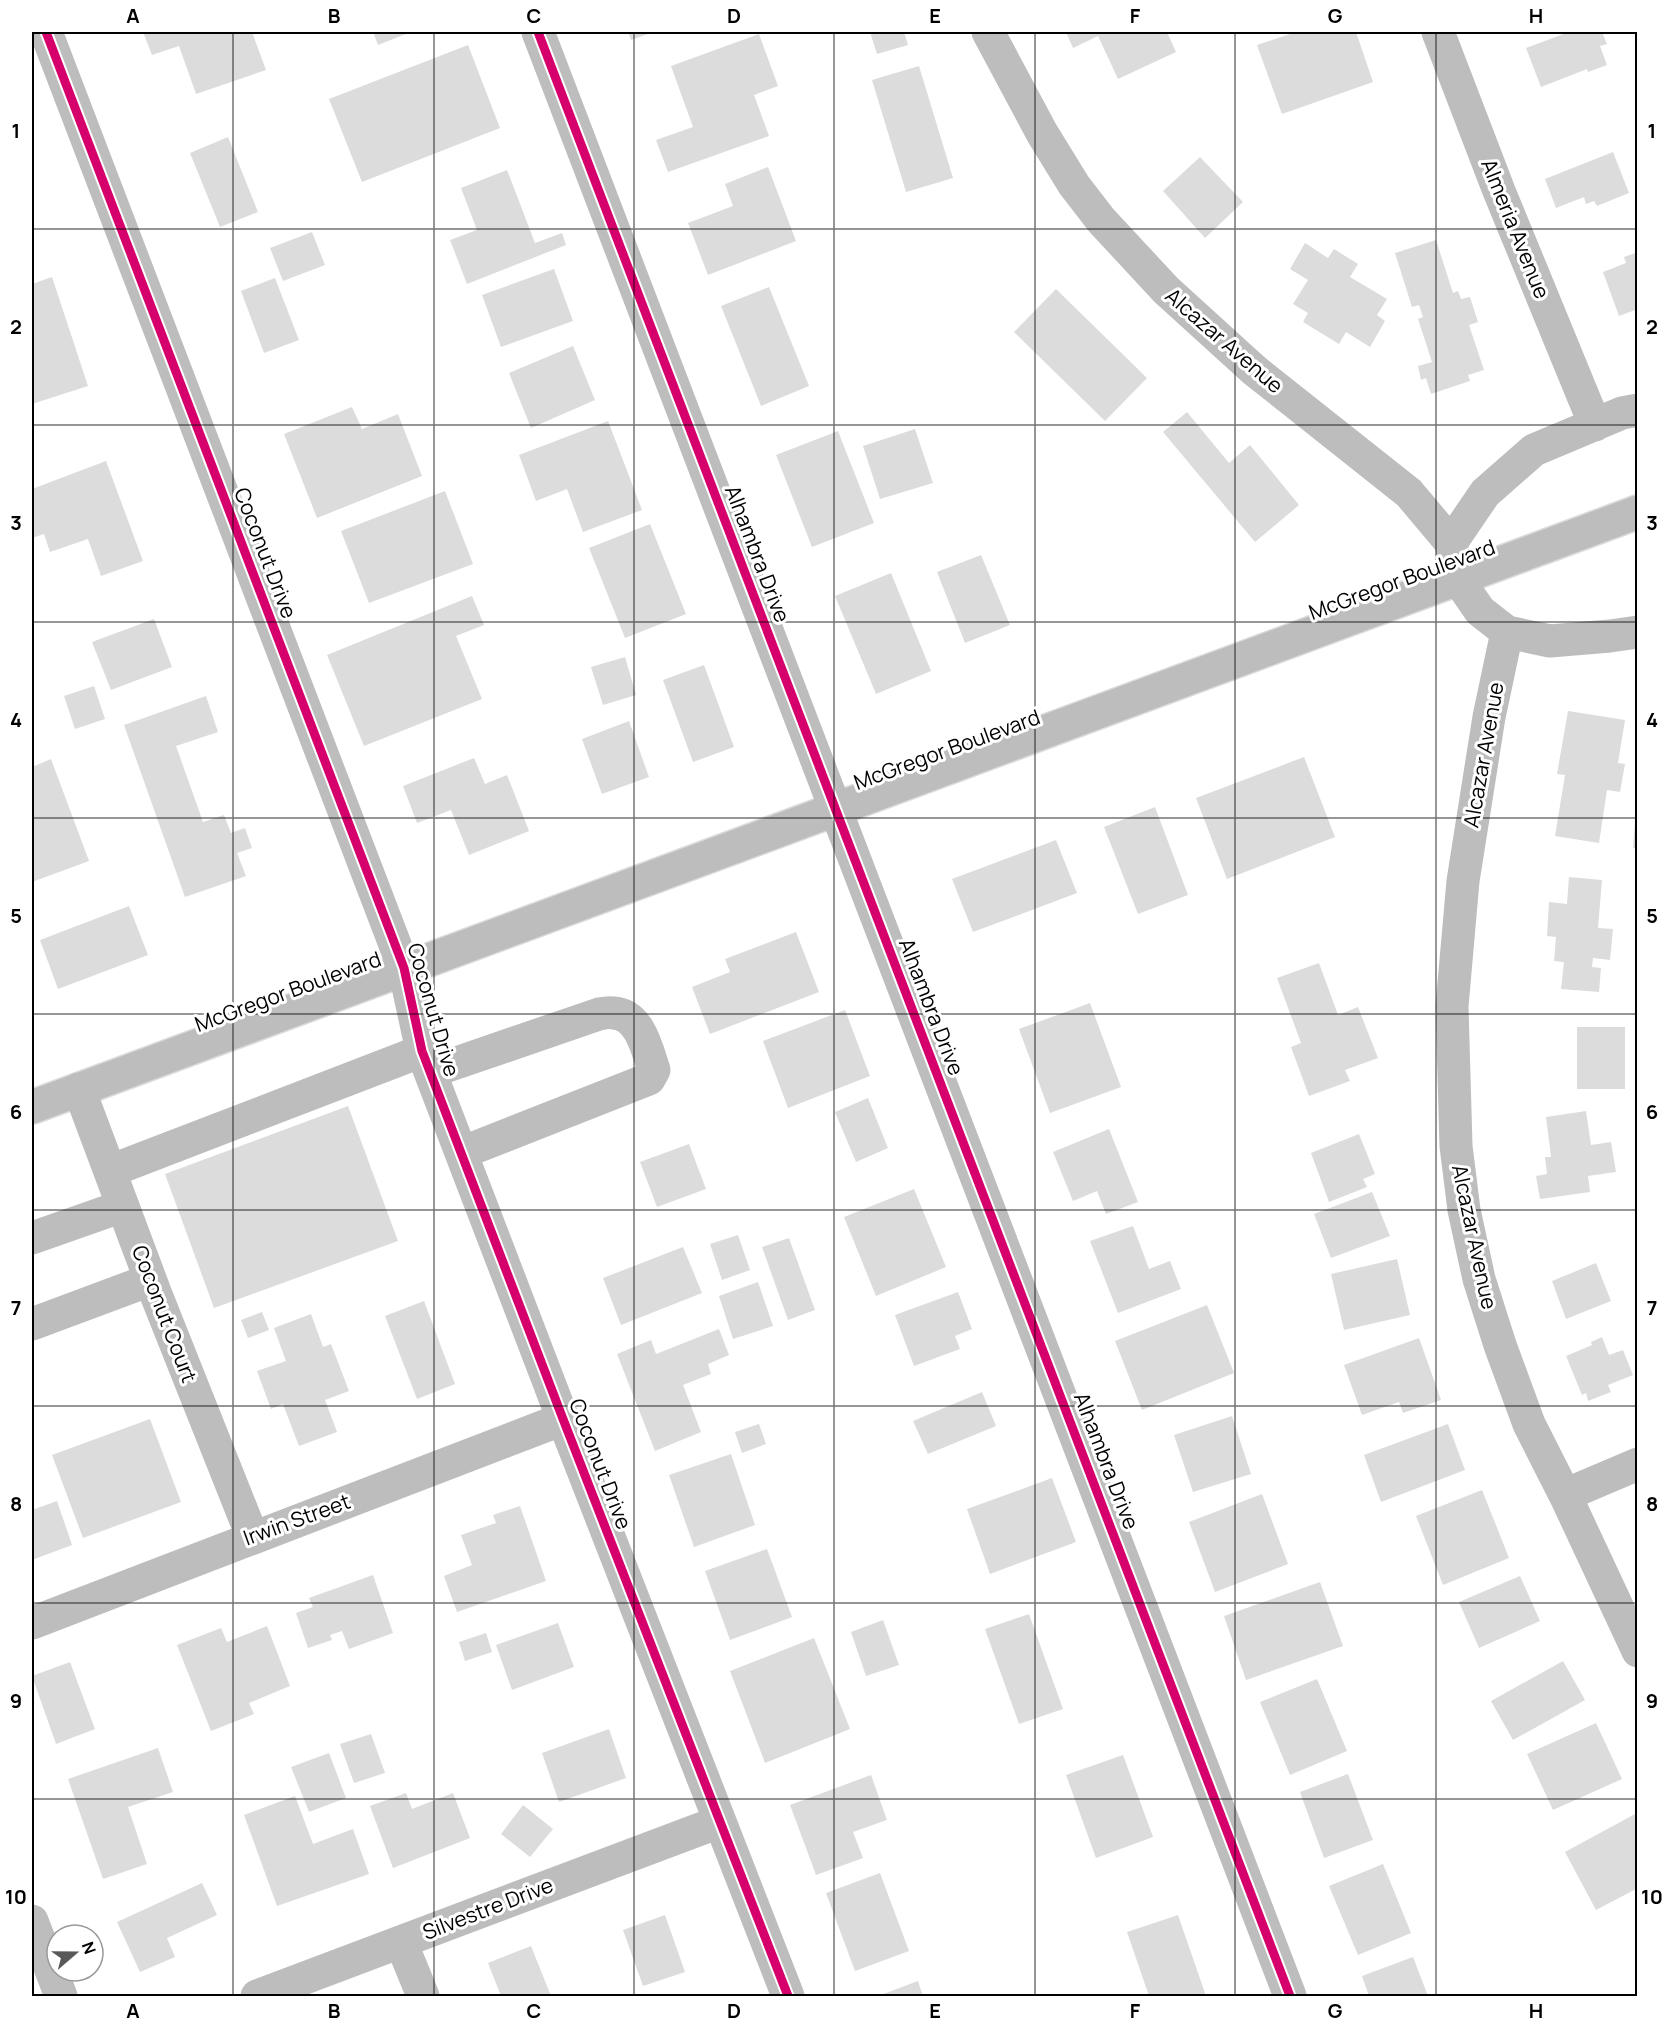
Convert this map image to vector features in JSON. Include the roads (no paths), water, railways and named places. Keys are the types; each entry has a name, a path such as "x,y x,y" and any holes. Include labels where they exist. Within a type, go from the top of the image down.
{"street":[{"name":"Coconut Drive","path":"46,32 405,968 426,1061 562,1419 788,1996"},
{"name":"Alhambra Drive","path":"538,32 1290,1996"},
{"name":"Alcazar Avenue","path":"988,32 1042,133 1074,185 1101,220 1166,290 1254,370 1409,493 1451,543 1458,579 1480,611 1507,632 1489,717 1463,881 1452,1006 1456,1146 1464,1210 1479,1279 1529,1424 1638,1650"},
{"name":"Almeria Avenue","path":"1438,32 1499,191 1595,425"},
{"path":"1451,543 1485,494 1534,450 1622,413 1638,410"},
{"name":"McGregor Boulevard","path":"32,1107 1638,512"},
{"path":"1507,632 1550,641 1638,632"},
{"path":"110,1171 426,1061 599,1014 615,1013 626,1016 633,1023 643,1039 654,1070 650,1079 461,1153"},
{"name":"Coconut Court","path":"79,1089 150,1280 252,1536"},
{"path":"32,1238 123,1206"},
{"path":"32,1324 150,1280"},
{"name":"Irwin Street","path":"32,1623 252,1536 562,1419"},
{"path":"1565,1495 1638,1464"},
{"name":"Silvestre Drive","path":"257,1996 719,1822"},
{"path":"32,1921 61,1996"},
{"path":"401,1941 423,1996"}]}
